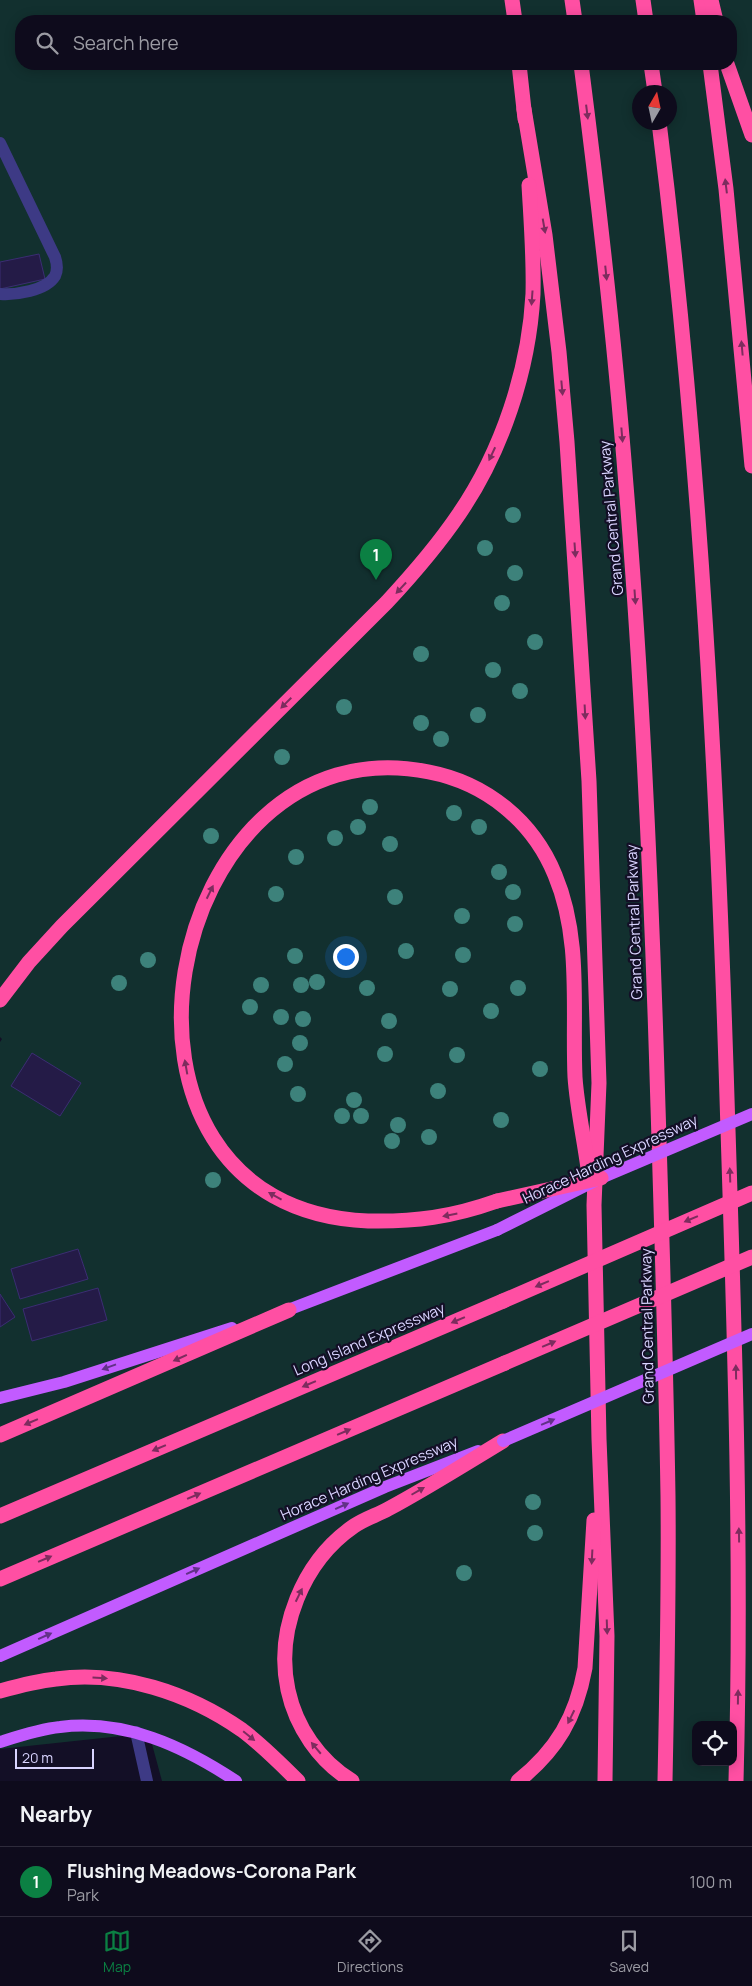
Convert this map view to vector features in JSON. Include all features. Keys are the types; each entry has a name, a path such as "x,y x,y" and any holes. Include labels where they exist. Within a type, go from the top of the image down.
{"highway":[{"path":"512,0 514,15"},
{"path":"572,0 574,15"},
{"path":"643,0 645,15"},
{"path":"701,0 703,15"},
{"path":"711,0 715,15"},
{"path":"0,1000 29,962 62,926 387,602 426,559 459,514 473,491 508,415 517,387 530,324 533,269 524,109 520,70"},
{"name":"Grand Central Parkway","path":"582,70 598,196 618,388 636,608 646,782 654,973 665,1343 668,1590 665,1781"},
{"path":"652,70 654,85"},
{"path":"711,70 726,189 752,466"},
{"path":"729,70 752,135"},
{"path":"524,109 546,234 559,352 581,644 592,856 599,1083 594,1205 599,1439 607,1636 606,1781"},
{"path":"660,130 682,321 695,464 717,811 725,993 737,1434 739,1628 736,1781"},
{"path":"594,1205 575,1080 572,943 562,894 543,851 529,830 511,811 469,784 445,775 416,769 359,770 333,776 281,803 262,819 244,838 212,888 200,915 185,964 182,994 183,1042 192,1095 202,1119 230,1160 270,1194 316,1214 343,1220 406,1222 462,1213 497,1201 600,1178"},
{"name":"Long Island Expressway","path":"0,1516 752,1193"},
{"path":"0,1579 752,1257"},
{"path":"0,1435 289,1310"},
{"path":"518,1781 534,1768 563,1732 574,1711 582,1688 585,1668 599,1439"},
{"path":"352,1781 327,1762 309,1741 298,1719 290,1696 284,1672 284,1648 288,1622 297,1598 308,1576 323,1556 354,1526 386,1510 503,1441"},
{"path":"0,1691 57,1678 85,1677 137,1683 164,1691 221,1716 263,1747 298,1781"}],"main road":[{"name":"Horace Harding Expressway","path":"0,1398 64,1382 289,1310 498,1230 600,1178 752,1114"},
{"name":"Horace Harding Expressway","path":"0,1656 385,1487 503,1441 752,1334"},
{"path":"0,1742 58,1727 83,1725 136,1732 191,1753 236,1781"}],"street":[{"path":"0,143 56,257 57,267 55,276 49,282 14,295 0,294"},
{"path":"136,1732 147,1781"}],"green space":[{"path":"0,0 752,0 752,1781 162,1781 149,1733 0,1749 0,1042 2,1039 0,1037"}],"building":[{"path":"39,254 45,279 0,289 0,262"},
{"path":"32,1053 81,1083 60,1116 11,1086"},
{"path":"78,1249 88,1279 20,1299 11,1269"},
{"path":"98,1288 107,1320 32,1341 23,1309"},
{"path":"0,1294 15,1317 0,1327"}],"place":[{"name":"Flushing Meadows-Corona Park","path":"376,580"}]}
